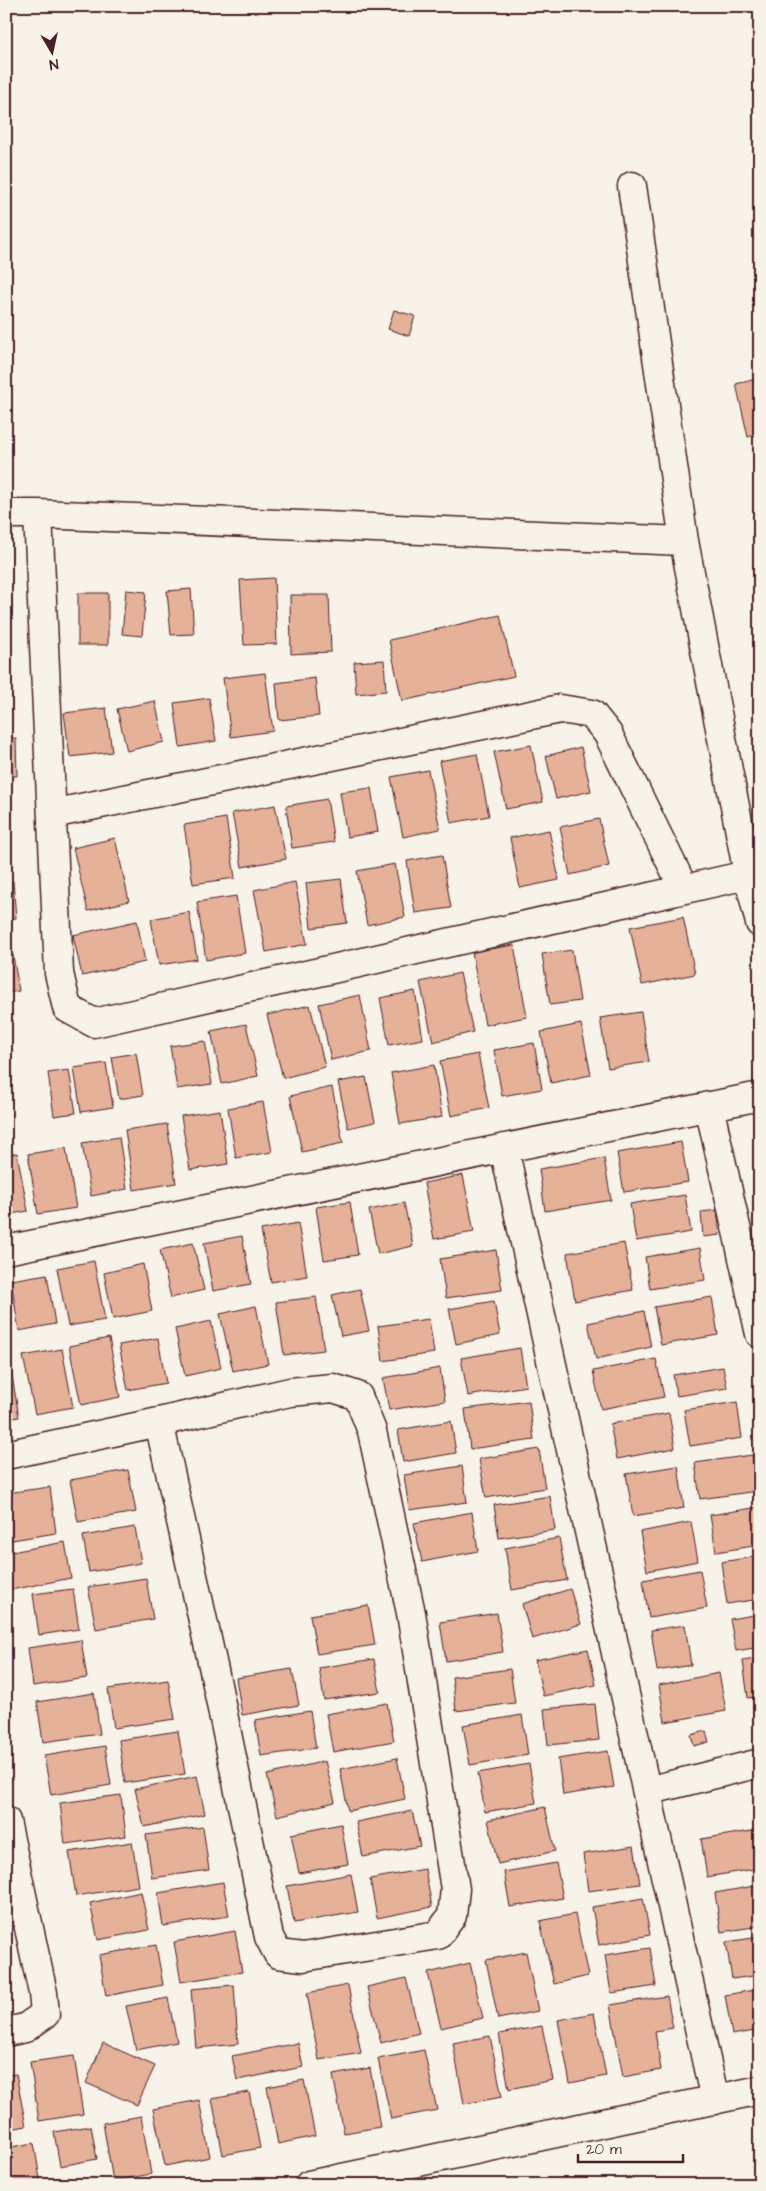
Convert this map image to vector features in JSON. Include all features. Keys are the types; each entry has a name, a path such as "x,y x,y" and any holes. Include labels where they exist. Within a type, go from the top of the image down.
{"street":[{"path":"632,186 684,541 754,873 760,923"},
{"path":"6,514 684,541"},
{"path":"38,514 59,973 67,1008 94,1023 754,873"},
{"path":"52,814 560,709 592,714 608,734 684,889"},
{"path":"6,1250 760,1096"},
{"path":"709,1106 760,1334"},
{"path":"504,1148 715,2100"},
{"path":"6,1454 290,1392 333,1388 358,1396 372,1431 411,1613 455,1889 452,1916 438,1935 303,1957 278,1954 269,1937 215,1675 159,1422"},
{"path":"647,1790 760,1763"},
{"path":"6,1822 43,1992 45,2014 25,2028 6,2032"},
{"path":"309,2185 370,2179 760,2090"}],"building":[{"path":"394,310 415,316 409,336 388,329"},
{"path":"760,378 760,434 748,437 736,384"},
{"path":"274,578 277,644 244,645 240,580"},
{"path":"191,589 194,634 171,635 167,591"},
{"path":"126,590 146,592 142,636 122,634"},
{"path":"78,593 108,593 108,645 78,645"},
{"path":"290,595 329,595 331,652 291,654"},
{"path":"500,615 514,676 402,701 389,640"},
{"path":"384,660 386,691 356,694 354,662"},
{"path":"265,673 273,731 231,737 223,678"},
{"path":"315,678 319,716 279,720 276,683"},
{"path":"6,696 8,696 10,729 6,729"},
{"path":"209,698 216,741 180,747 174,703"},
{"path":"155,701 164,742 127,751 117,709"},
{"path":"106,708 112,752 70,757 64,713"},
{"path":"6,738 16,738 17,776 6,776"},
{"path":"531,745 543,802 506,809 494,752"},
{"path":"581,747 591,791 556,799 546,756"},
{"path":"477,754 489,816 451,823 439,761"},
{"path":"428,770 440,829 403,837 391,777"},
{"path":"371,788 378,832 347,837 340,792"},
{"path":"327,799 334,842 292,848 286,806"},
{"path":"275,805 286,859 242,867 232,813"},
{"path":"226,818 235,878 193,884 184,825"},
{"path":"599,819 609,866 570,875 560,827"},
{"path":"549,830 559,880 520,888 510,838"},
{"path":"115,838 129,901 88,911 73,848"},
{"path":"442,855 451,908 415,913 407,861"},
{"path":"395,864 405,917 367,925 357,871"},
{"path":"341,879 347,923 311,928 306,883"},
{"path":"13,881 16,918 6,919 6,882"},
{"path":"295,882 307,944 266,952 254,890"},
{"path":"236,896 245,953 206,960 197,902"},
{"path":"189,912 197,959 159,965 151,919"},
{"path":"683,917 695,974 642,985 630,927"},
{"path":"137,921 145,962 82,976 73,935"},
{"path":"514,945 527,1017 485,1025 472,952"},
{"path":"572,950 580,1001 550,1005 542,954"},
{"path":"13,955 19,991 6,993 6,956"},
{"path":"460,973 473,1032 433,1042 420,982"},
{"path":"415,991 423,1039 389,1045 380,998"},
{"path":"360,995 371,1051 331,1060 319,1004"},
{"path":"310,1005 325,1067 283,1078 267,1015"},
{"path":"641,1012 649,1062 608,1068 600,1018"},
{"path":"246,1024 258,1076 222,1084 211,1031"},
{"path":"581,1024 591,1075 551,1083 541,1032"},
{"path":"205,1041 212,1084 177,1089 170,1046"},
{"path":"534,1043 542,1089 502,1096 494,1050"},
{"path":"136,1053 143,1095 119,1099 112,1057"},
{"path":"478,1054 489,1108 451,1116 440,1061"},
{"path":"106,1063 113,1107 81,1112 74,1068"},
{"path":"434,1065 442,1117 400,1124 391,1073"},
{"path":"69,1070 76,1113 54,1116 48,1073"},
{"path":"366,1077 375,1122 348,1128 338,1082"},
{"path":"332,1087 343,1143 302,1152 290,1096"},
{"path":"263,1102 272,1152 236,1158 228,1108"},
{"path":"220,1110 228,1164 190,1170 181,1116"},
{"path":"167,1124 176,1183 134,1190 125,1130"},
{"path":"119,1137 127,1189 91,1196 82,1143"},
{"path":"681,1142 688,1182 624,1192 617,1153"},
{"path":"66,1148 76,1208 38,1214 28,1154"},
{"path":"17,1153 28,1211 6,1215 6,1155"},
{"path":"604,1158 611,1200 545,1211 539,1169"},
{"path":"463,1175 474,1232 434,1239 424,1183"},
{"path":"685,1195 691,1232 636,1241 630,1204"},
{"path":"350,1202 358,1255 324,1260 316,1207"},
{"path":"404,1203 413,1246 378,1254 369,1210"},
{"path":"717,1210 720,1235 703,1237 701,1212"},
{"path":"298,1223 307,1276 271,1282 261,1230"},
{"path":"242,1236 251,1284 213,1291 204,1243"},
{"path":"193,1243 204,1290 171,1298 160,1250"},
{"path":"624,1243 633,1290 575,1301 567,1253"},
{"path":"700,1248 705,1280 650,1289 645,1257"},
{"path":"496,1250 502,1290 446,1298 440,1259"},
{"path":"94,1261 105,1320 68,1326 57,1268"},
{"path":"143,1264 152,1311 113,1319 104,1273"},
{"path":"47,1274 55,1324 19,1331 11,1280"},
{"path":"360,1289 369,1331 341,1336 332,1295"},
{"path":"316,1297 324,1350 284,1355 276,1302"},
{"path":"712,1297 718,1335 661,1345 654,1307"},
{"path":"494,1301 500,1335 456,1344 449,1309"},
{"path":"256,1306 268,1364 233,1371 220,1314"},
{"path":"644,1311 651,1347 596,1359 588,1323"},
{"path":"429,1319 434,1353 383,1361 378,1326"},
{"path":"211,1321 221,1368 185,1376 175,1329"},
{"path":"109,1338 120,1397 81,1405 69,1346"},
{"path":"158,1338 166,1383 128,1390 119,1345"},
{"path":"520,1348 526,1386 468,1396 461,1358"},
{"path":"62,1349 73,1407 35,1414 23,1356"},
{"path":"9,1358 19,1417 6,1419 6,1359"},
{"path":"656,1359 664,1397 601,1409 593,1371"},
{"path":"723,1367 727,1388 677,1396 673,1375"},
{"path":"440,1368 445,1401 389,1410 383,1378"},
{"path":"529,1401 534,1440 470,1449 465,1409"},
{"path":"737,1402 742,1438 690,1446 684,1410"},
{"path":"669,1413 675,1448 617,1459 610,1424"},
{"path":"451,1421 456,1453 403,1462 398,1430"},
{"path":"539,1449 545,1488 486,1498 479,1459"},
{"path":"752,1455 757,1491 700,1499 695,1463"},
{"path":"462,1466 467,1502 409,1510 404,1475"},
{"path":"678,1466 684,1508 633,1516 626,1474"},
{"path":"128,1470 136,1512 78,1522 70,1480"},
{"path":"50,1487 56,1533 6,1541 6,1493"},
{"path":"550,1496 555,1530 499,1538 494,1505"},
{"path":"760,1507 760,1545 716,1552 710,1515"},
{"path":"472,1512 478,1551 422,1562 414,1523"},
{"path":"691,1522 698,1561 647,1571 640,1532"},
{"path":"135,1527 141,1563 89,1572 83,1536"},
{"path":"559,1538 567,1580 512,1590 505,1548"},
{"path":"65,1542 71,1578 6,1591 6,1553"},
{"path":"760,1556 760,1599 727,1604 721,1562"},
{"path":"700,1570 707,1608 649,1618 643,1580"},
{"path":"146,1578 153,1619 96,1629 88,1587"},
{"path":"73,1589 79,1629 39,1635 33,1594"},
{"path":"570,1589 581,1624 532,1639 522,1604"},
{"path":"368,1605 375,1645 317,1654 310,1615"},
{"path":"497,1613 503,1652 446,1661 440,1622"},
{"path":"760,1614 760,1647 736,1651 730,1619"},
{"path":"685,1625 691,1665 657,1671 651,1630"},
{"path":"81,1640 87,1678 33,1686 28,1648"},
{"path":"588,1649 596,1685 543,1696 535,1660"},
{"path":"760,1658 760,1696 748,1698 743,1661"},
{"path":"374,1659 380,1692 324,1700 319,1668"},
{"path":"292,1669 299,1705 242,1715 236,1678"},
{"path":"510,1669 515,1703 456,1711 452,1677"},
{"path":"719,1673 726,1711 665,1722 659,1685"},
{"path":"168,1680 175,1719 114,1728 108,1689"},
{"path":"94,1693 100,1734 43,1742 37,1702"},
{"path":"387,1703 394,1741 333,1752 326,1714"},
{"path":"595,1704 599,1740 548,1745 544,1709"},
{"path":"310,1711 316,1748 261,1756 255,1720"},
{"path":"522,1715 528,1755 470,1765 463,1725"},
{"path":"178,1731 185,1774 125,1783 119,1740"},
{"path":"706,1731 709,1742 694,1746 691,1735"},
{"path":"105,1746 111,1785 51,1795 44,1756"},
{"path":"608,1751 614,1787 563,1795 558,1759"},
{"path":"397,1758 405,1799 348,1811 340,1769"},
{"path":"325,1761 335,1802 277,1816 267,1775"},
{"path":"529,1764 536,1803 485,1812 478,1773"},
{"path":"197,1776 205,1814 144,1827 135,1789"},
{"path":"121,1795 126,1836 65,1844 60,1803"},
{"path":"545,1807 555,1851 498,1864 488,1820"},
{"path":"412,1811 420,1846 363,1857 356,1822"},
{"path":"341,1824 348,1864 299,1873 291,1834"},
{"path":"203,1827 209,1870 152,1878 146,1835"},
{"path":"758,1830 760,1868 707,1877 701,1839"},
{"path":"132,1842 139,1886 76,1896 69,1852"},
{"path":"634,1846 640,1884 588,1891 583,1854"},
{"path":"556,1863 563,1898 510,1907 504,1872"},
{"path":"425,1869 432,1907 377,1918 370,1879"},
{"path":"351,1874 358,1912 294,1923 287,1886"},
{"path":"223,1882 229,1916 163,1926 158,1893"},
{"path":"760,1885 760,1926 721,1932 715,1893"},
{"path":"141,1892 149,1930 98,1940 90,1903"},
{"path":"643,1898 650,1935 599,1945 592,1907"},
{"path":"575,1914 588,1976 554,1984 540,1921"},
{"path":"235,1931 242,1972 181,1982 174,1942"},
{"path":"760,1937 760,1975 732,1979 726,1942"},
{"path":"156,1945 163,1985 106,1996 99,1955"},
{"path":"650,1948 656,1986 611,1993 605,1955"},
{"path":"526,1952 538,2011 498,2019 486,1960"},
{"path":"470,1963 483,2018 441,2028 428,1973"},
{"path":"406,1978 419,2033 381,2043 367,1987"},
{"path":"234,1985 238,2044 196,2048 191,1989"},
{"path":"348,1985 361,2053 319,2060 307,1993"},
{"path":"760,1989 760,2030 732,2035 725,1995"},
{"path":"667,1996 673,2028 655,2031 661,2070 623,2077 610,2005"},
{"path":"168,1998 177,2042 136,2050 126,2006"},
{"path":"594,2013 606,2076 570,2083 558,2020"},
{"path":"542,2026 553,2080 509,2089 499,2034"},
{"path":"490,2036 502,2097 464,2104 453,2043"},
{"path":"103,2043 155,2066 137,2105 86,2083"},
{"path":"298,2043 303,2067 237,2080 232,2056"},
{"path":"424,2050 437,2110 391,2119 378,2059"},
{"path":"74,2056 83,2114 39,2121 30,2062"},
{"path":"370,2068 380,2127 344,2133 333,2075"},
{"path":"16,2074 26,2126 6,2130 6,2075"},
{"path":"304,2080 315,2136 278,2144 267,2087"},
{"path":"249,2092 260,2148 223,2155 212,2099"},
{"path":"199,2100 210,2157 165,2166 153,2109"},
{"path":"141,2116 151,2174 113,2181 103,2123"},
{"path":"91,2126 97,2159 60,2166 54,2132"},
{"path":"34,2143 41,2185 6,2185 6,2148"},
{"path":"760,2180 760,2185 746,2185 746,2183"}]}
